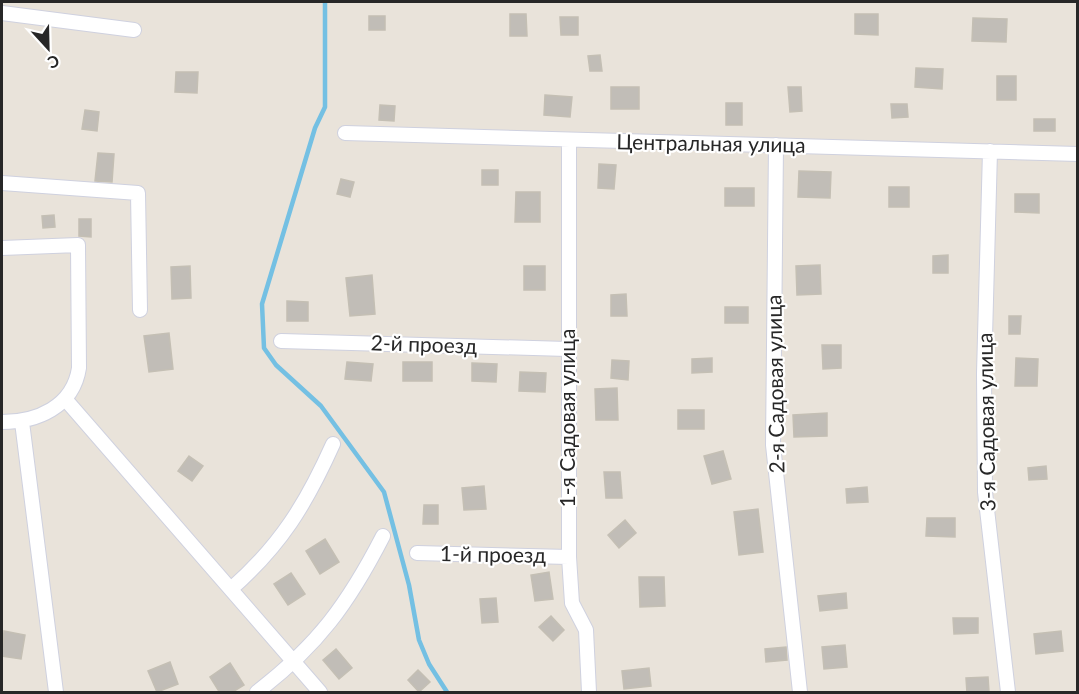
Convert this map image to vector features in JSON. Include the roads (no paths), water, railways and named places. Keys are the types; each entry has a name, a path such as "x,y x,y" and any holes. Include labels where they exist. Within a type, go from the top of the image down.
{"street":[{"path":"2,13 134,30"},
{"name":"Центральная улица","path":"345,133 1077,154"},
{"name":"1-я Садовая улица","path":"569,140 568,556 572,603 586,630 589,693"},
{"name":"2-я Садовая улица","path":"776,145 772,445 800,693"},
{"name":"3-я Садовая улица","path":"990,151 984,374 986,492 1008,693"},
{"path":"2,183 138,193 140,310"},
{"path":"2,248 78,245 80,368 77,383 66,400 46,413 22,422 2,422"},
{"name":"2-й проезд","path":"280,341 567,349"},
{"path":"66,400 320,693"},
{"path":"22,422 56,693"},
{"path":"231,589 276,543 309,497 333,444"},
{"path":"257,693 294,663 357,587 383,536"},
{"name":"1-й проезд","path":"417,553 568,556"}],"waterway":[{"path":"325,2 325,107 315,128 262,304 264,348 276,365 321,406 384,492 409,585 419,640 429,664 447,692"}]}
